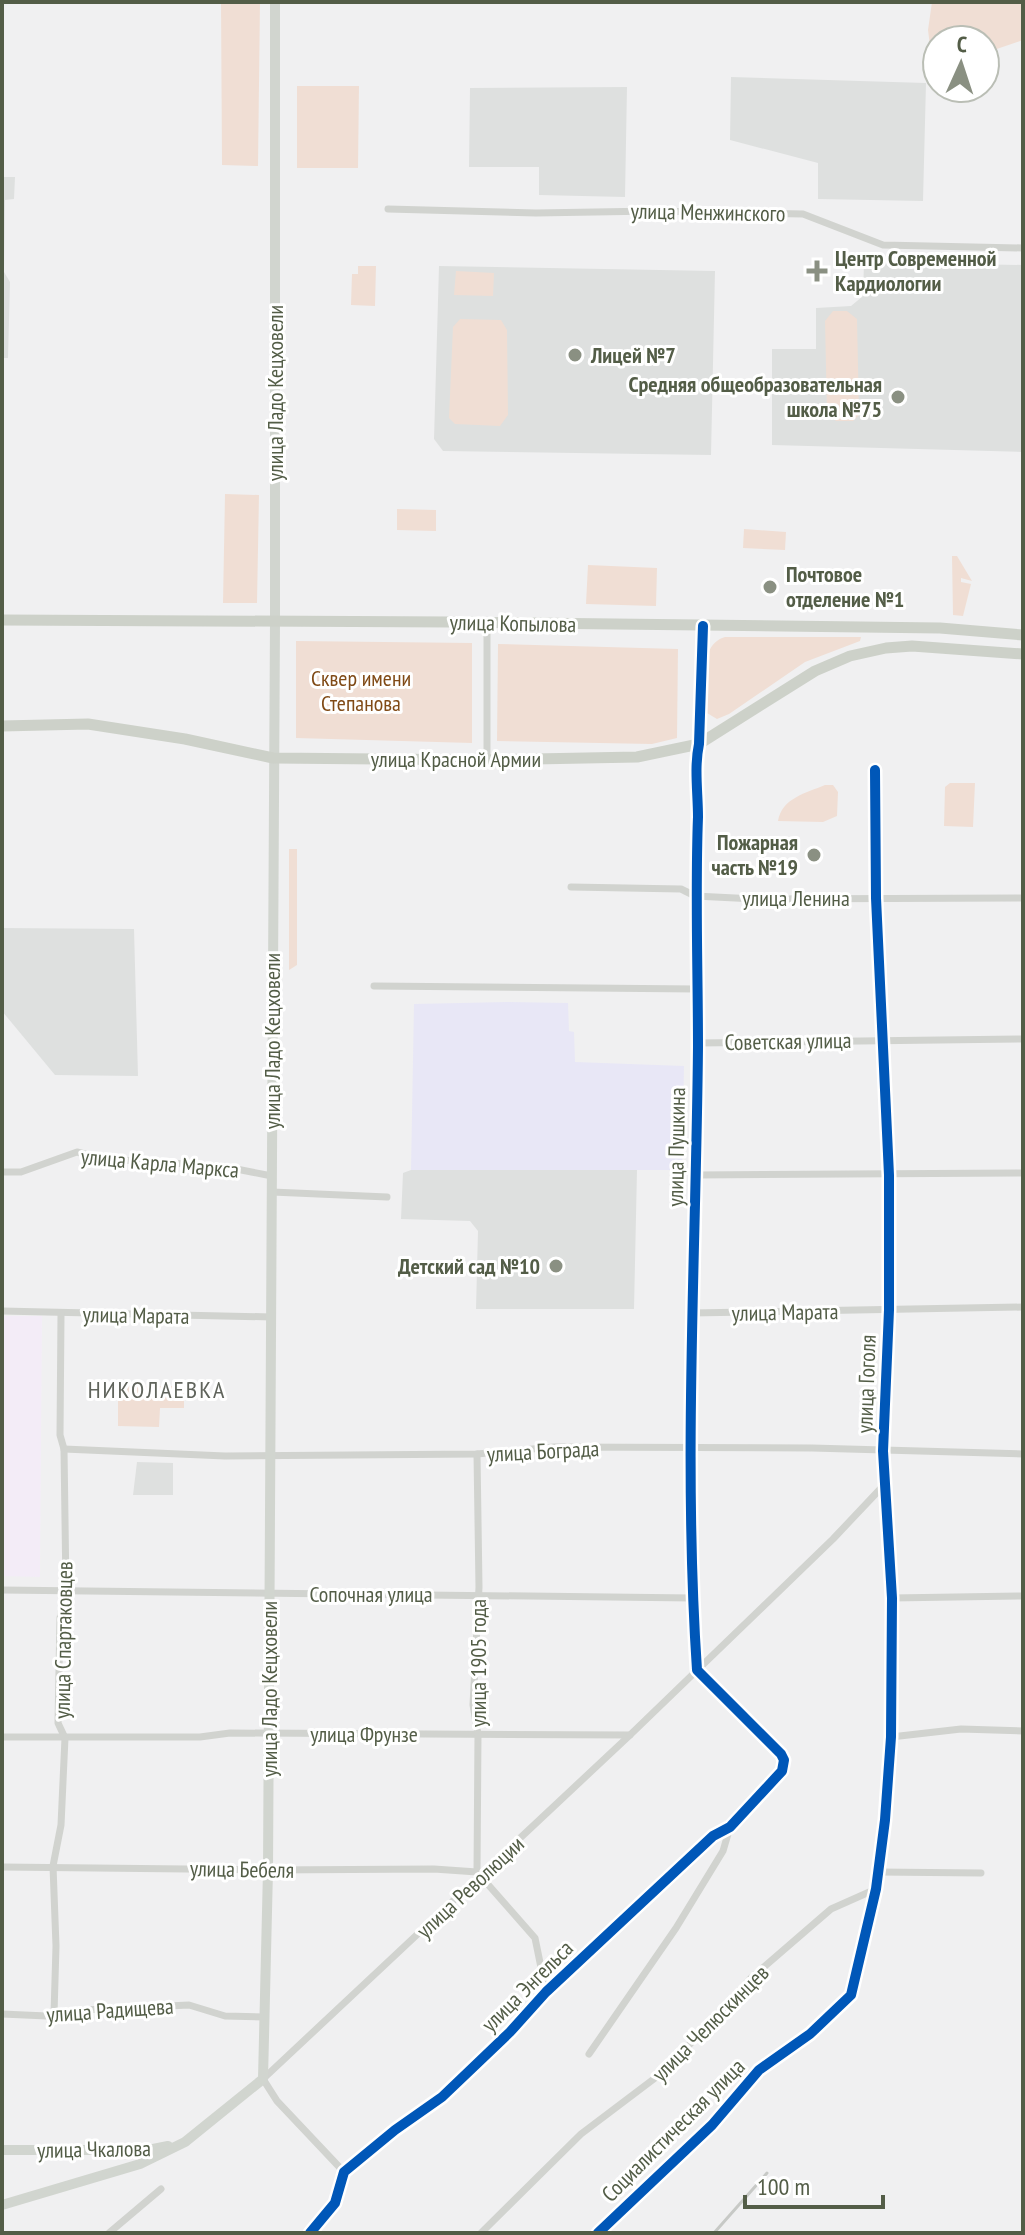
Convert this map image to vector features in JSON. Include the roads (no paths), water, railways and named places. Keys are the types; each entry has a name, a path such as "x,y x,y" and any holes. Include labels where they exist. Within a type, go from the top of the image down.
{"main road":[{"name":"улица Ладо Кецховели","path":"263,2079 269,1734 275,2"},
{"name":"улица Копылова","path":"2,620 940,628 1023,635"},
{"name":"улица Красной Армии","path":"2,726 88,724 185,739 273,758 487,760 637,757 699,744 815,671 850,656 912,646 1023,654"},
{"name":"улица Революции","path":"2,2205 140,2164 185,2142 263,2079"},
{"name":"улица Чкалова","path":"2,2150 148,2150 185,2142"}],"street":[{"name":"улица Менжинского","path":"388,209 803,214 883,245 1023,248"},
{"path":"487,622 487,760"},
{"name":"улица Пушкина","path":"697,1670 692,1598 690,1448 698,1043 696,760 703,626"},
{"name":"улица Гоголя","path":"851,1995 876,1889 891,1737 892,1598 883,1451 889,1310 889,1175 876,898 875,770"},
{"name":"улица Ленина","path":"571,887 681,889 695,896 1023,898"},
{"path":"374,986 696,989"},
{"name":"Советская улица","path":"698,1043 1023,1039"},
{"name":"улица Карла Маркса","path":"2,1172 21,1172 77,1152 104,1159 221,1166 272,1176"},
{"path":"696,1175 1023,1173"},
{"path":"272,1192 387,1197"},
{"name":"улица Марата","path":"691,1313 1023,1307"},
{"name":"улица Марата","path":"2,1311 271,1317"},
{"name":"улица Спартаковцев","path":"54,2014 56,1946 53,1866 61,1825 65,1738 58,1723 60,1618 66,1590 64,1449 60,1435 61,1314"},
{"name":"улица Бограда","path":"64,1449 113,1449 183,1455 477,1454 554,1447 1023,1454"},
{"name":"улица 1905 года","path":"477,1454 473,1705 478,1734 479,1874"},
{"name":"улица Революции","path":"263,2079 630,1735 833,1539 884,1485"},
{"name":"Сопочная улица","path":"2,1590 692,1598"},
{"path":"892,1598 1023,1596"},
{"name":"улица Энгельса","path":"310,2233 335,2203 344,2172 442,2097 510,2032 546,1992 713,1836 730,1827 782,1771 784,1760 781,1754 697,1670"},
{"path":"891,1737 961,1729 1023,1731"},
{"name":"улица Фрунзе","path":"2,1737 630,1735"},
{"name":"улица Энгельса","path":"589,2054 676,1928 723,1851 730,1827"},
{"name":"улица Бебеля","path":"2,1867 434,1869 479,1874"},
{"path":"878,1872 981,1873"},
{"path":"479,1874 535,1938 546,1992"},
{"name":"улица Челюскинцев","path":"481,2233 581,2134 667,2069 750,1979 831,1909 876,1889"},
{"name":"Социалистическая улица","path":"598,2233 712,2125 759,2070 810,2034 851,1995"},
{"name":"улица Радищева","path":"2,2014 47,2016 189,2005 225,2016 265,2017"},
{"path":"263,2079 277,2101 344,2172"},
{"path":"109,2233 161,2189"}],"railway":[{"path":"714,2233 767,2173"}],"place":[{"name":"Центр Современной Кардиологии","path":"817,271"},
{"name":"Лицей №7","path":"575,355"},
{"name":"Средняя общеобразовательная школа №75","path":"898,397"},
{"name":"Почтовое отделение №1","path":"770,587"},
{"name":"Пожарная часть №19","path":"814,855"},
{"name":"Детский сад №10","path":"556,1266"}],"district":[{"name":"НИКОЛАЕВКА","path":"157,1390"}],"park label":[{"name":"Сквер имени Степанова","path":"361,690"}]}
